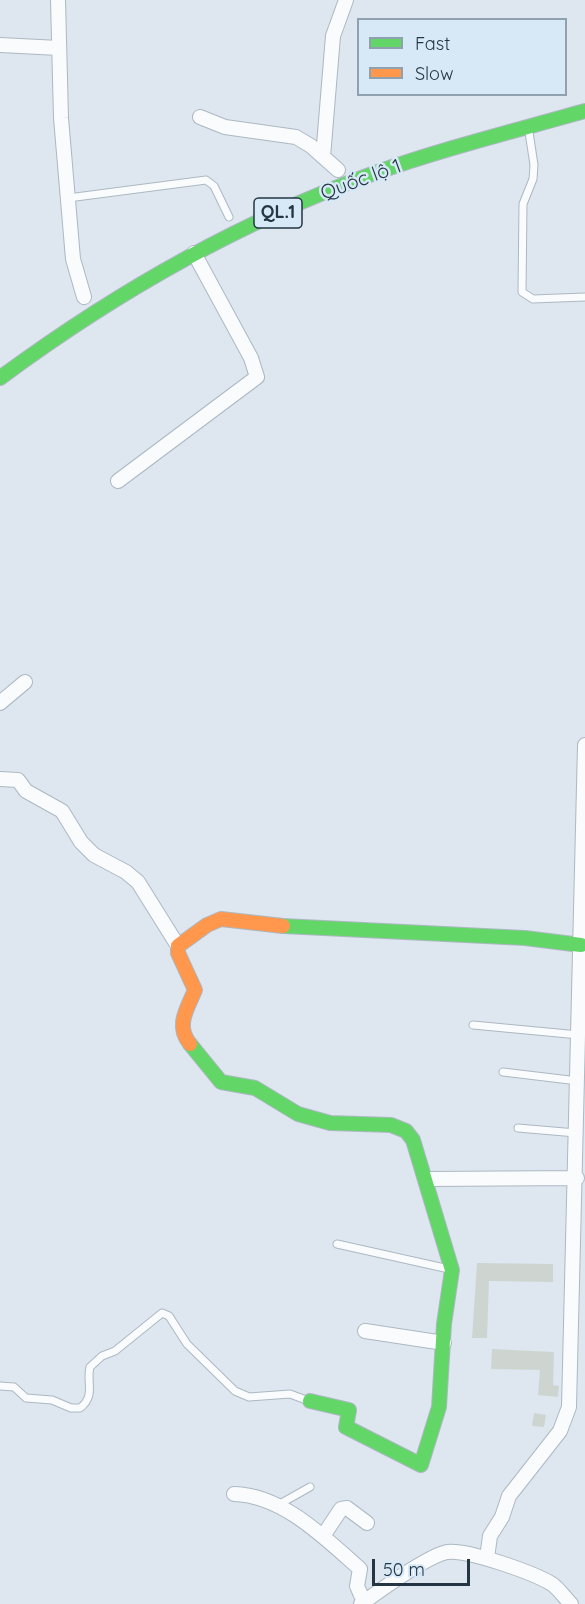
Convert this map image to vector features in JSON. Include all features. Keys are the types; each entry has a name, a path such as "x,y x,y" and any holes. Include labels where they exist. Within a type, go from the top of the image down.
{"main road":[{"name":"Quốc lộ 1","path":"0,378 91,311 194,253 293,206 372,174 585,111"},
{"path":"310,1401 349,1410 346,1427 421,1465 438,1415 452,1270 427,1179 410,1134 398,1127 325,1122 298,1114 255,1088 221,1082 182,1034 182,1023 195,990 178,953 178,946 207,925 221,919 300,926 525,938 581,945"}],"street":[{"path":"58,0 68,198 75,270 84,297"},
{"path":"323,157 333,36 346,0"},
{"path":"0,45 59,48"},
{"path":"200,117 225,126 296,137 305,141 338,170"},
{"path":"118,481 257,377 251,358 194,253"},
{"path":"0,703 25,682"},
{"path":"487,1558 490,1536 502,1518 509,1496 560,1431 569,1407 577,1178 579,1035 582,1010 585,752"},
{"path":"0,779 18,780 26,791 62,811 87,850 138,882 178,946"},
{"path":"427,1179 577,1178"},
{"path":"364,1331 444,1344"},
{"path":"570,1380 585,1381"},
{"path":"234,1494 250,1494 277,1505 323,1536 360,1569 357,1586 362,1603 442,1554 458,1552 487,1558 550,1583 571,1604"},
{"path":"323,1536 341,1509 347,1508 367,1523"}],"lane":[{"path":"528,127 534,165 533,179 523,204 522,292 533,299 585,297"},
{"path":"68,198 206,180 214,186 229,217"},
{"path":"473,1025 579,1035"},
{"path":"503,1072 578,1081"},
{"path":"518,1128 578,1134"},
{"path":"337,1244 452,1270"},
{"path":"0,1386 14,1387 26,1398 52,1400 71,1408 80,1408 88,1400 90,1393 90,1366 102,1356 115,1351 162,1312 169,1316 187,1344 235,1391 249,1397 290,1394 310,1401"},
{"path":"277,1505 310,1487"}],"building":[{"path":"477,1263 553,1264 553,1282 489,1281 487,1338 472,1338"},
{"path":"492,1349 554,1352 553,1385 559,1386 558,1397 538,1395 540,1370 491,1369"},
{"path":"534,1413 546,1415 544,1427 532,1426"}],"traffic: fast":[{"path":"0,378 88,317 178,262 273,215 322,193 398,165 585,111"},
{"path":"283,926 525,938 581,945"},
{"path":"190,1044 221,1082 255,1088 298,1114 330,1123 391,1125 406,1131 413,1140 452,1270 444,1324 439,1407 421,1465 346,1427 349,1410 310,1401"}],"traffic: slow":[{"path":"190,1044 183,1031 183,1024 195,990 178,953 178,946 207,925 221,919 283,926"}]}
